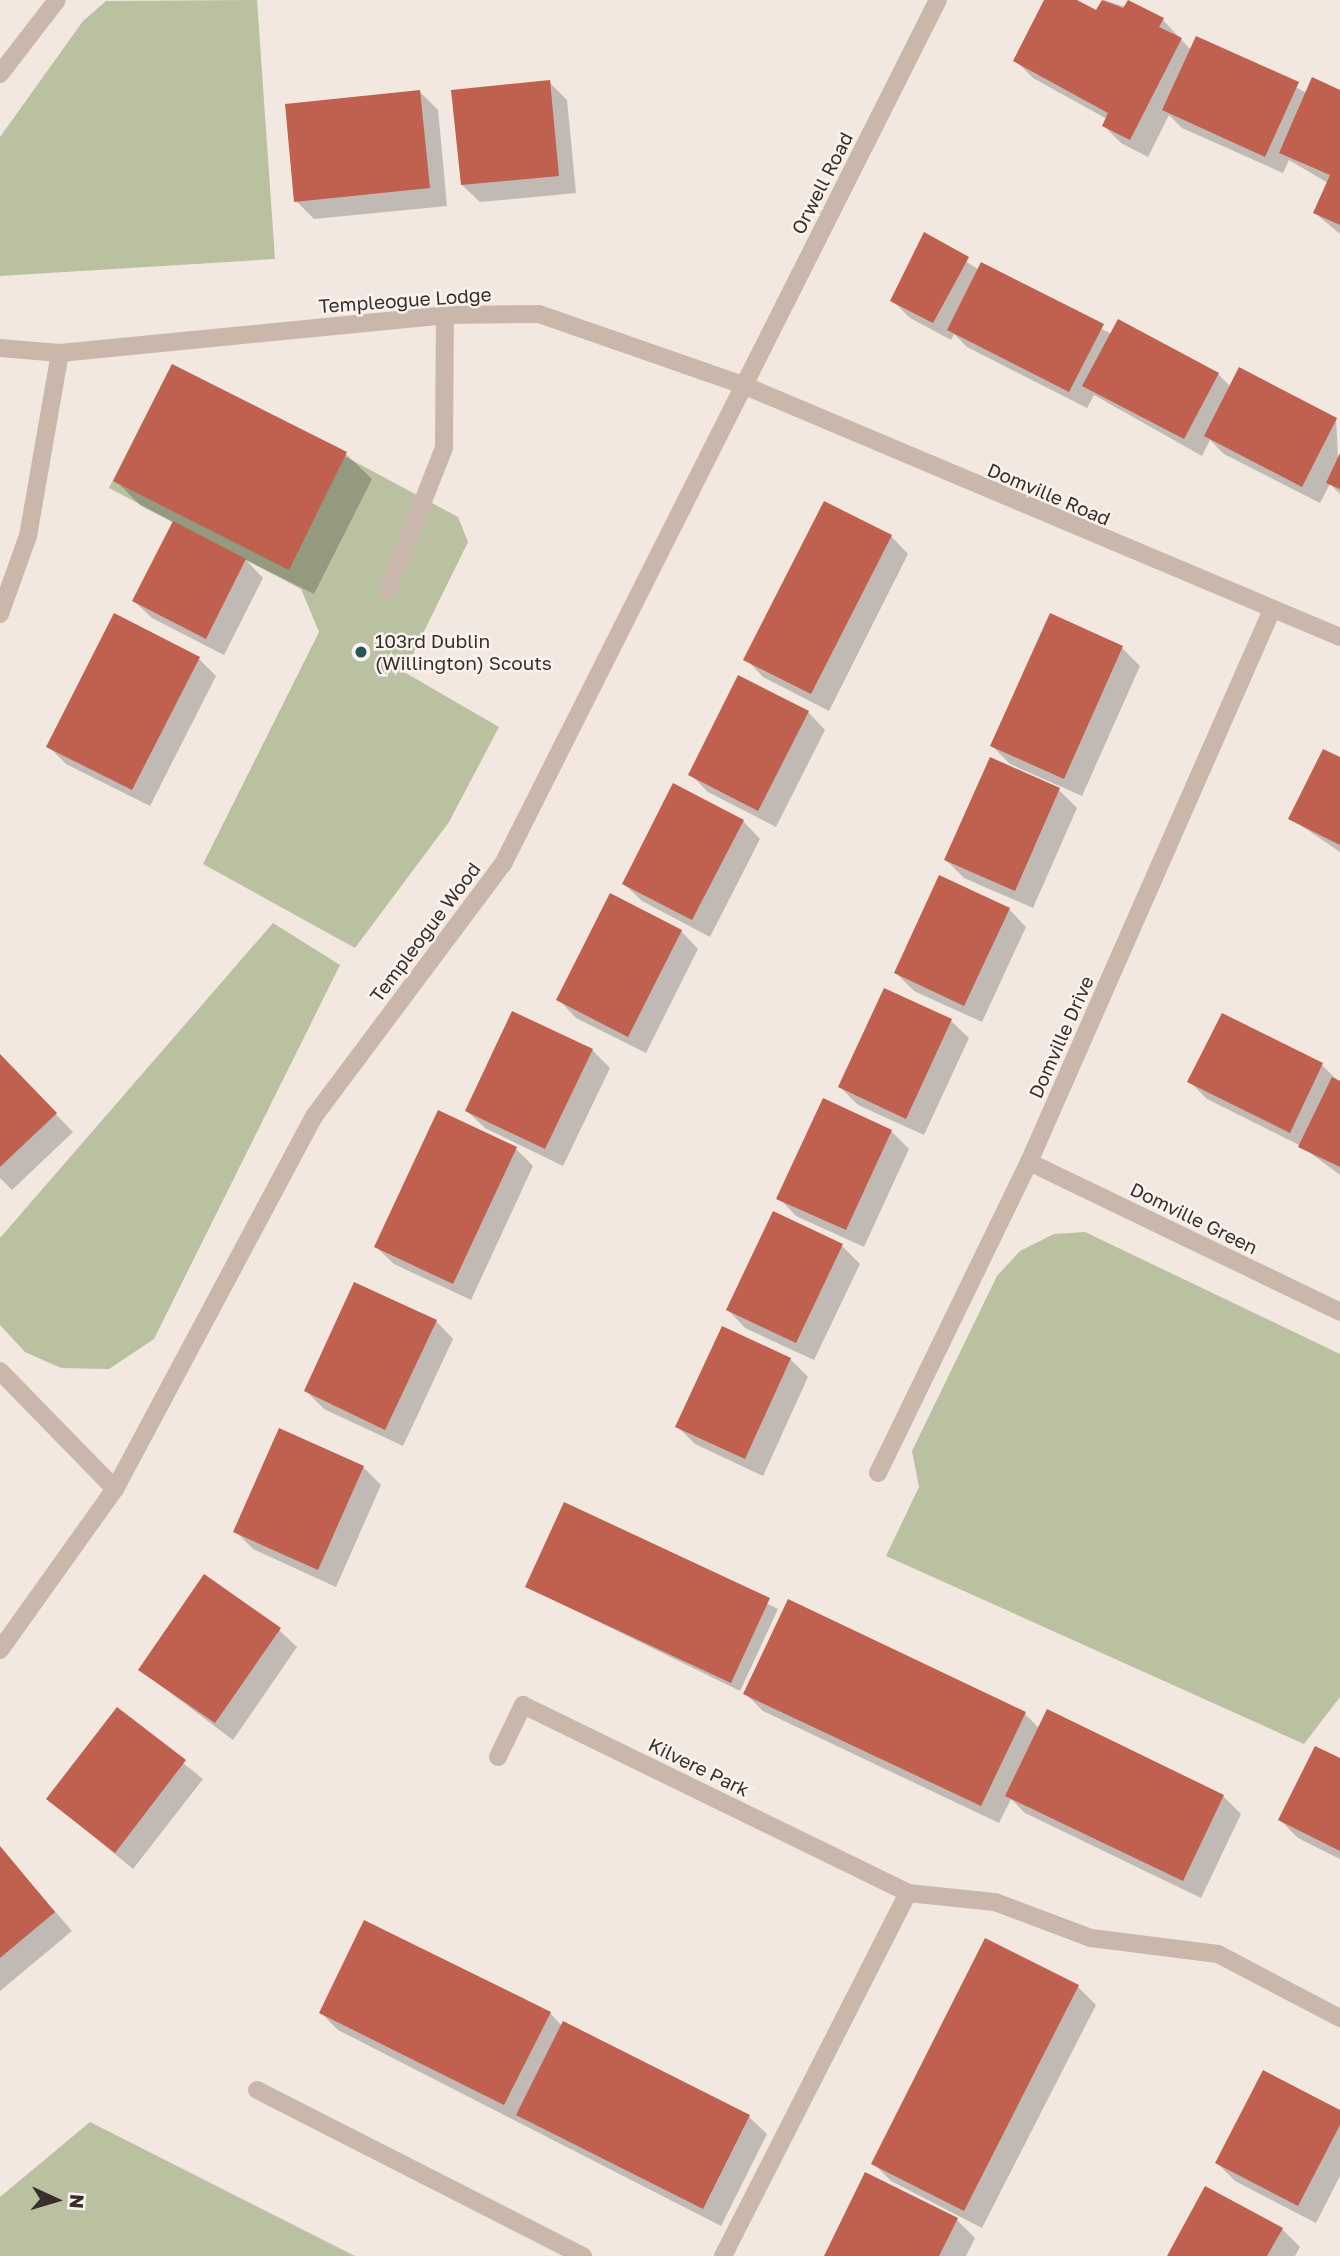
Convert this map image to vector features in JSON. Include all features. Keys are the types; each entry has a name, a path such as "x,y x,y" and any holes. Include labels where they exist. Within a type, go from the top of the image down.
{"street":[{"path":"0,74 57,0"},
{"name":"Orwell Road","path":"743,385 939,0"},
{"name":"Templeogue Lodge","path":"0,348 60,353 445,315 538,314 743,385"},
{"path":"388,590 444,448 445,315"},
{"path":"0,614 27,536 60,353"},
{"name":"Domville Road","path":"743,385 1271,612 1340,638"},
{"name":"Templeogue Wood","path":"0,1650 115,1489 314,1115 503,864 743,385"},
{"name":"Domville Drive","path":"878,1473 1029,1162 1271,612"},
{"name":"Domville Green","path":"1029,1162 1340,1312"},
{"path":"0,1371 115,1489"},
{"name":"Kilvere Park","path":"498,1757 523,1705 908,1893 995,1902 1091,1938 1218,1954 1340,2018"},
{"path":"723,2256 908,1893"},
{"path":"257,2090 583,2256"}],"green space":[{"path":"257,0 275,259 0,276 0,137 83,21 106,1"},
{"name":"103rd Dublin (Willington) Scouts","path":"172,364 458,517 468,542 404,672 499,727 449,822 355,948 203,864 319,632 301,589 109,488"},
{"path":"273,923 340,965 154,1339 109,1369 61,1368 25,1352 0,1325 0,1238"},
{"path":"1085,1232 1340,1354 1340,1697 1304,1744 886,1556 919,1487 912,1451 997,1276 1020,1251 1054,1234"},
{"path":"90,2122 355,2256 0,2256 0,2197"}],"building":[{"path":"1044,0 1077,0 1096,10 1102,0 1123,8 1128,0 1164,18 1159,27 1182,38 1130,140 1102,126 1108,113 1013,61"},
{"path":"1196,36 1299,82 1265,157 1162,110"},
{"path":"1312,77 1340,90 1340,225 1313,213 1330,175 1279,153"},
{"path":"550,80 559,176 461,185 451,90"},
{"path":"420,90 430,188 294,202 285,104"},
{"path":"924,232 969,257 933,323 890,301"},
{"path":"981,262 1104,324 1069,392 947,330"},
{"path":"1118,319 1219,373 1184,439 1082,386"},
{"path":"172,364 347,452 289,570 113,481"},
{"path":"1239,367 1337,418 1302,487 1204,436"},
{"path":"1340,453 1340,489 1326,483"},
{"path":"824,501 892,535 811,694 743,660"},
{"path":"173,521 246,559 206,639 132,601"},
{"path":"114,613 200,657 132,790 46,747"},
{"path":"1050,613 1123,646 1064,779 990,746"},
{"path":"738,675 809,711 758,811 688,775"},
{"path":"1323,749 1340,757 1340,845 1288,819"},
{"path":"990,757 1060,788 1015,891 944,860"},
{"path":"673,783 744,820 692,920 622,884"},
{"path":"939,875 1010,908 964,1006 894,973"},
{"path":"610,893 682,930 628,1037 556,1000"},
{"path":"884,988 952,1019 906,1119 838,1087"},
{"path":"512,1011 593,1049 545,1149 465,1111"},
{"path":"1222,1013 1323,1063 1290,1133 1187,1082"},
{"path":"0,1054 57,1113 0,1167"},
{"path":"1332,1077 1340,1081 1340,1167 1298,1147"},
{"path":"823,1098 892,1130 846,1230 776,1199"},
{"path":"438,1110 517,1147 453,1284 374,1247"},
{"path":"773,1211 843,1244 796,1343 726,1310"},
{"path":"354,1282 437,1320 385,1430 304,1391"},
{"path":"722,1326 791,1358 745,1459 675,1427"},
{"path":"279,1428 364,1466 318,1570 233,1532"},
{"path":"564,1502 770,1598 731,1683 525,1587"},
{"path":"204,1574 281,1628 215,1723 138,1670"},
{"path":"788,1599 1026,1712 981,1806 743,1694"},
{"path":"117,1707 186,1760 115,1853 46,1799"},
{"path":"1047,1709 1224,1795 1183,1881 1005,1796"},
{"path":"1315,1746 1340,1758 1340,1851 1278,1820"},
{"path":"0,1846 55,1912 0,1958"},
{"path":"364,1920 551,2012 504,2105 319,2013"},
{"path":"985,1938 1079,1985 964,2211 871,2164"},
{"path":"563,2021 750,2115 703,2209 516,2115"},
{"path":"1263,2070 1340,2110 1340,2125 1298,2206 1215,2163"},
{"path":"865,2172 958,2218 939,2256 824,2256"},
{"path":"1205,2186 1283,2228 1267,2256 1167,2256"}],"place":[{"name":"103rd Dublin (Willington) Scouts","path":"361,652"}]}
